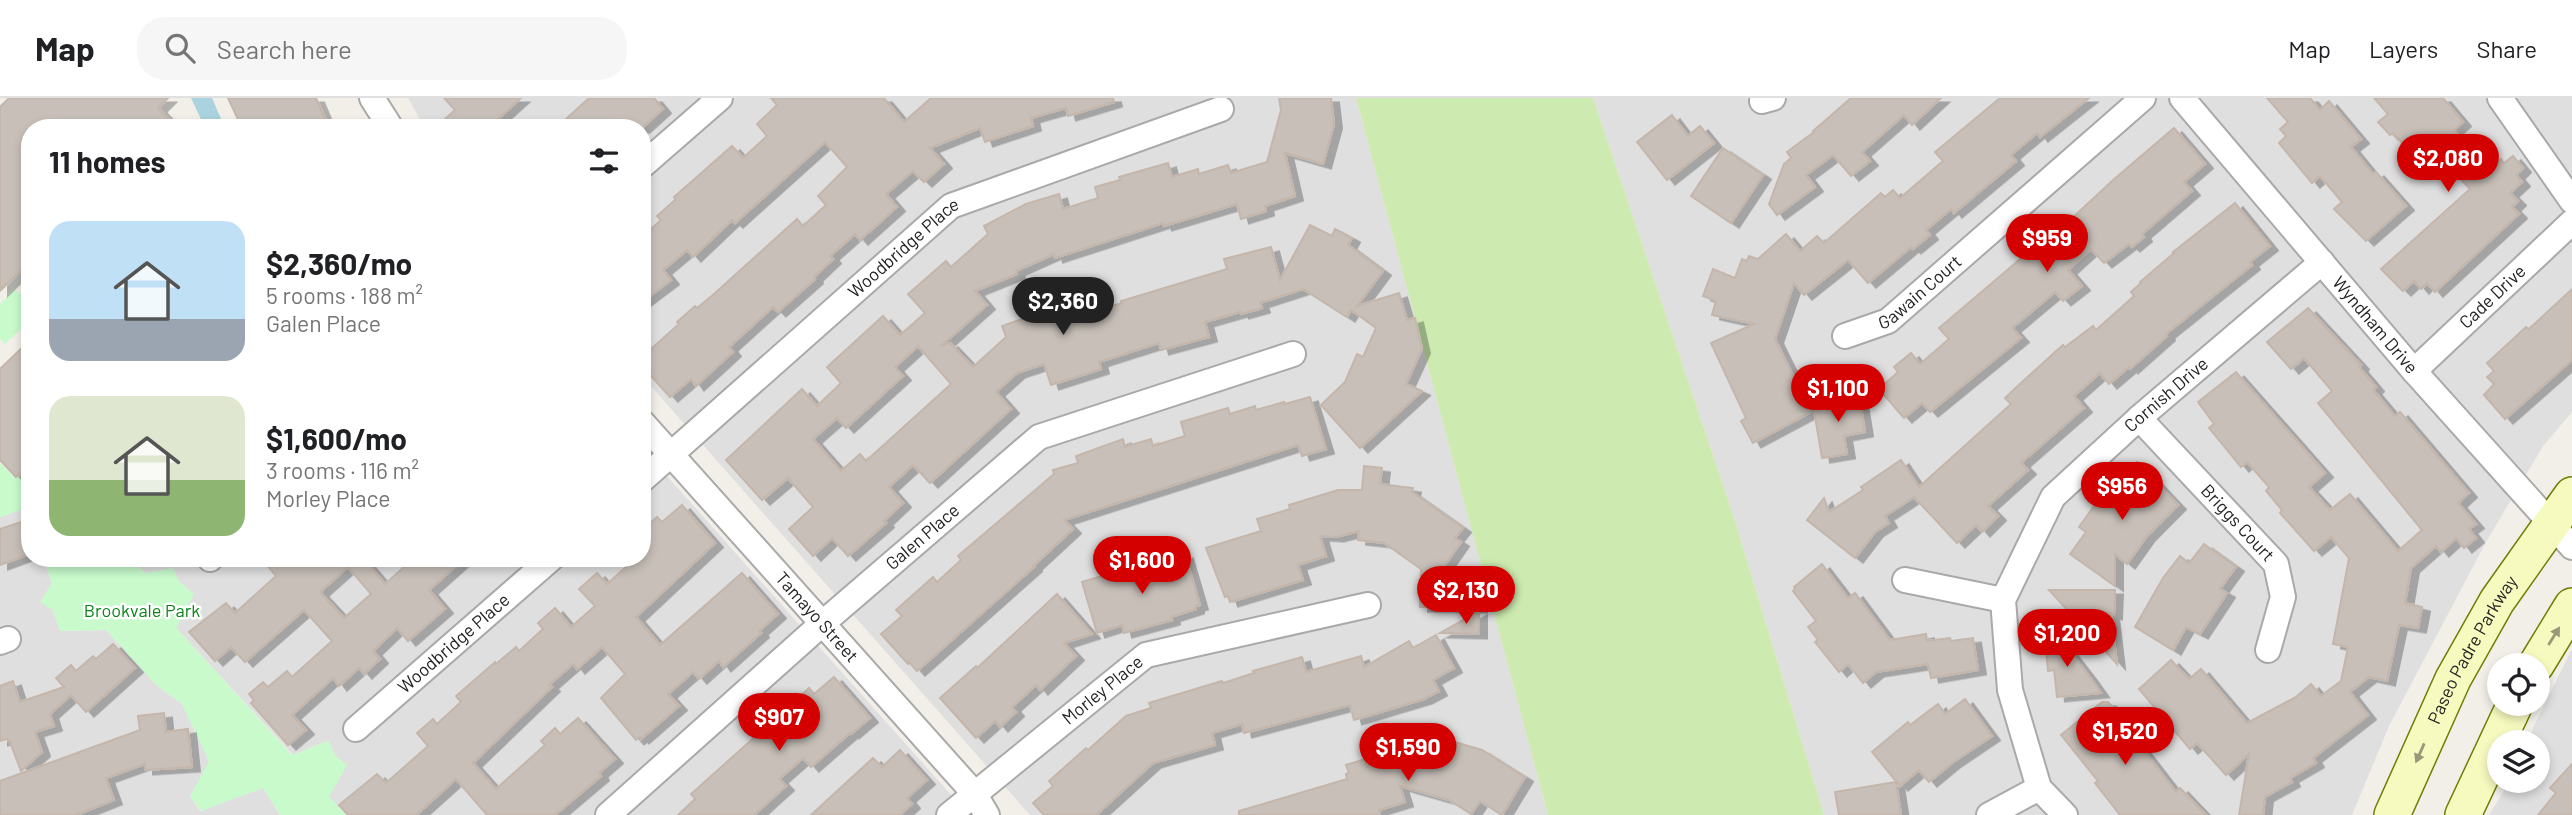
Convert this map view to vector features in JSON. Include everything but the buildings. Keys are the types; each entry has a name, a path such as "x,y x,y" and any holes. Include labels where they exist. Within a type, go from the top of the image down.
{"main road":[{"name":"Paseo Padre Parkway","path":"2392,815 2454,679 2497,600 2561,536 2572,495"},
{"path":"2543,653 2572,606"},
{"path":"2463,815 2509,716"}],"street":[{"path":"372,98 385,119"},
{"path":"651,158 720,98"},
{"name":"Gawain Court","path":"1845,336 1888,321 2143,98"},
{"name":"Wyndham Drive","path":"2182,98 2414,371 2561,536"},
{"path":"2500,98 2572,201"},
{"name":"Woodbridge Place","path":"651,472 951,206 1221,108"},
{"name":"Cade Drive","path":"2414,371 2572,222"},
{"name":"Cornish Drive","path":"2003,600 2053,497 2139,418 2322,262"},
{"name":"Galen Place","path":"608,815 824,622 1039,437 1293,354"},
{"name":"Briggs Court","path":"2139,418 2276,564 2283,597 2268,649"},
{"name":"Tamayo Street","path":"651,431 974,793 987,815"},
{"name":"Woodbridge Place","path":"356,729 542,567"},
{"path":"1905,580 2003,600 2010,690 2039,788 2065,815"},
{"name":"Morley Place","path":"949,815 1146,655 1368,605"},
{"path":"1989,815 2039,788"}],"shaded area":[{"path":"408,98 1356,98 1548,815 1030,815 651,386 651,119 420,119"},
{"path":"1593,98 2572,98 2572,412 2543,446 2486,542 2389,726 2352,815 1824,815 1734,518"},
{"path":"651,458 969,815 346,815 329,797 335,755 328,741 293,755 176,628 178,580 173,569 145,573 139,567 651,567"},
{"path":"21,510 21,567 46,567 52,583 53,610 60,631 106,630 156,685 182,704 210,762 190,796 200,811 263,788 280,815 0,815 0,517"},
{"path":"2572,649 2572,815 2489,815 2503,793 2550,793 2550,730 2532,730 2539,716 2550,716 2550,694"}],"green space":[{"path":"1356,98 1593,98 1734,518 1824,815 1548,815"},
{"path":"15,289 21,295 21,329 5,344 0,339 0,304"},
{"path":"0,463 16,479 21,475 21,510 0,517"},
{"name":"Brookvale Park","path":"46,567 139,567 145,573 173,568 178,580 194,594 176,628 292,755 328,741 335,755 347,765 329,797 346,815 280,815 263,788 201,811 190,796 209,761 182,704 156,685 106,630 60,631 53,610 40,602 52,583"}],"water":[{"path":"191,98 212,98 221,119 201,119"}]}
